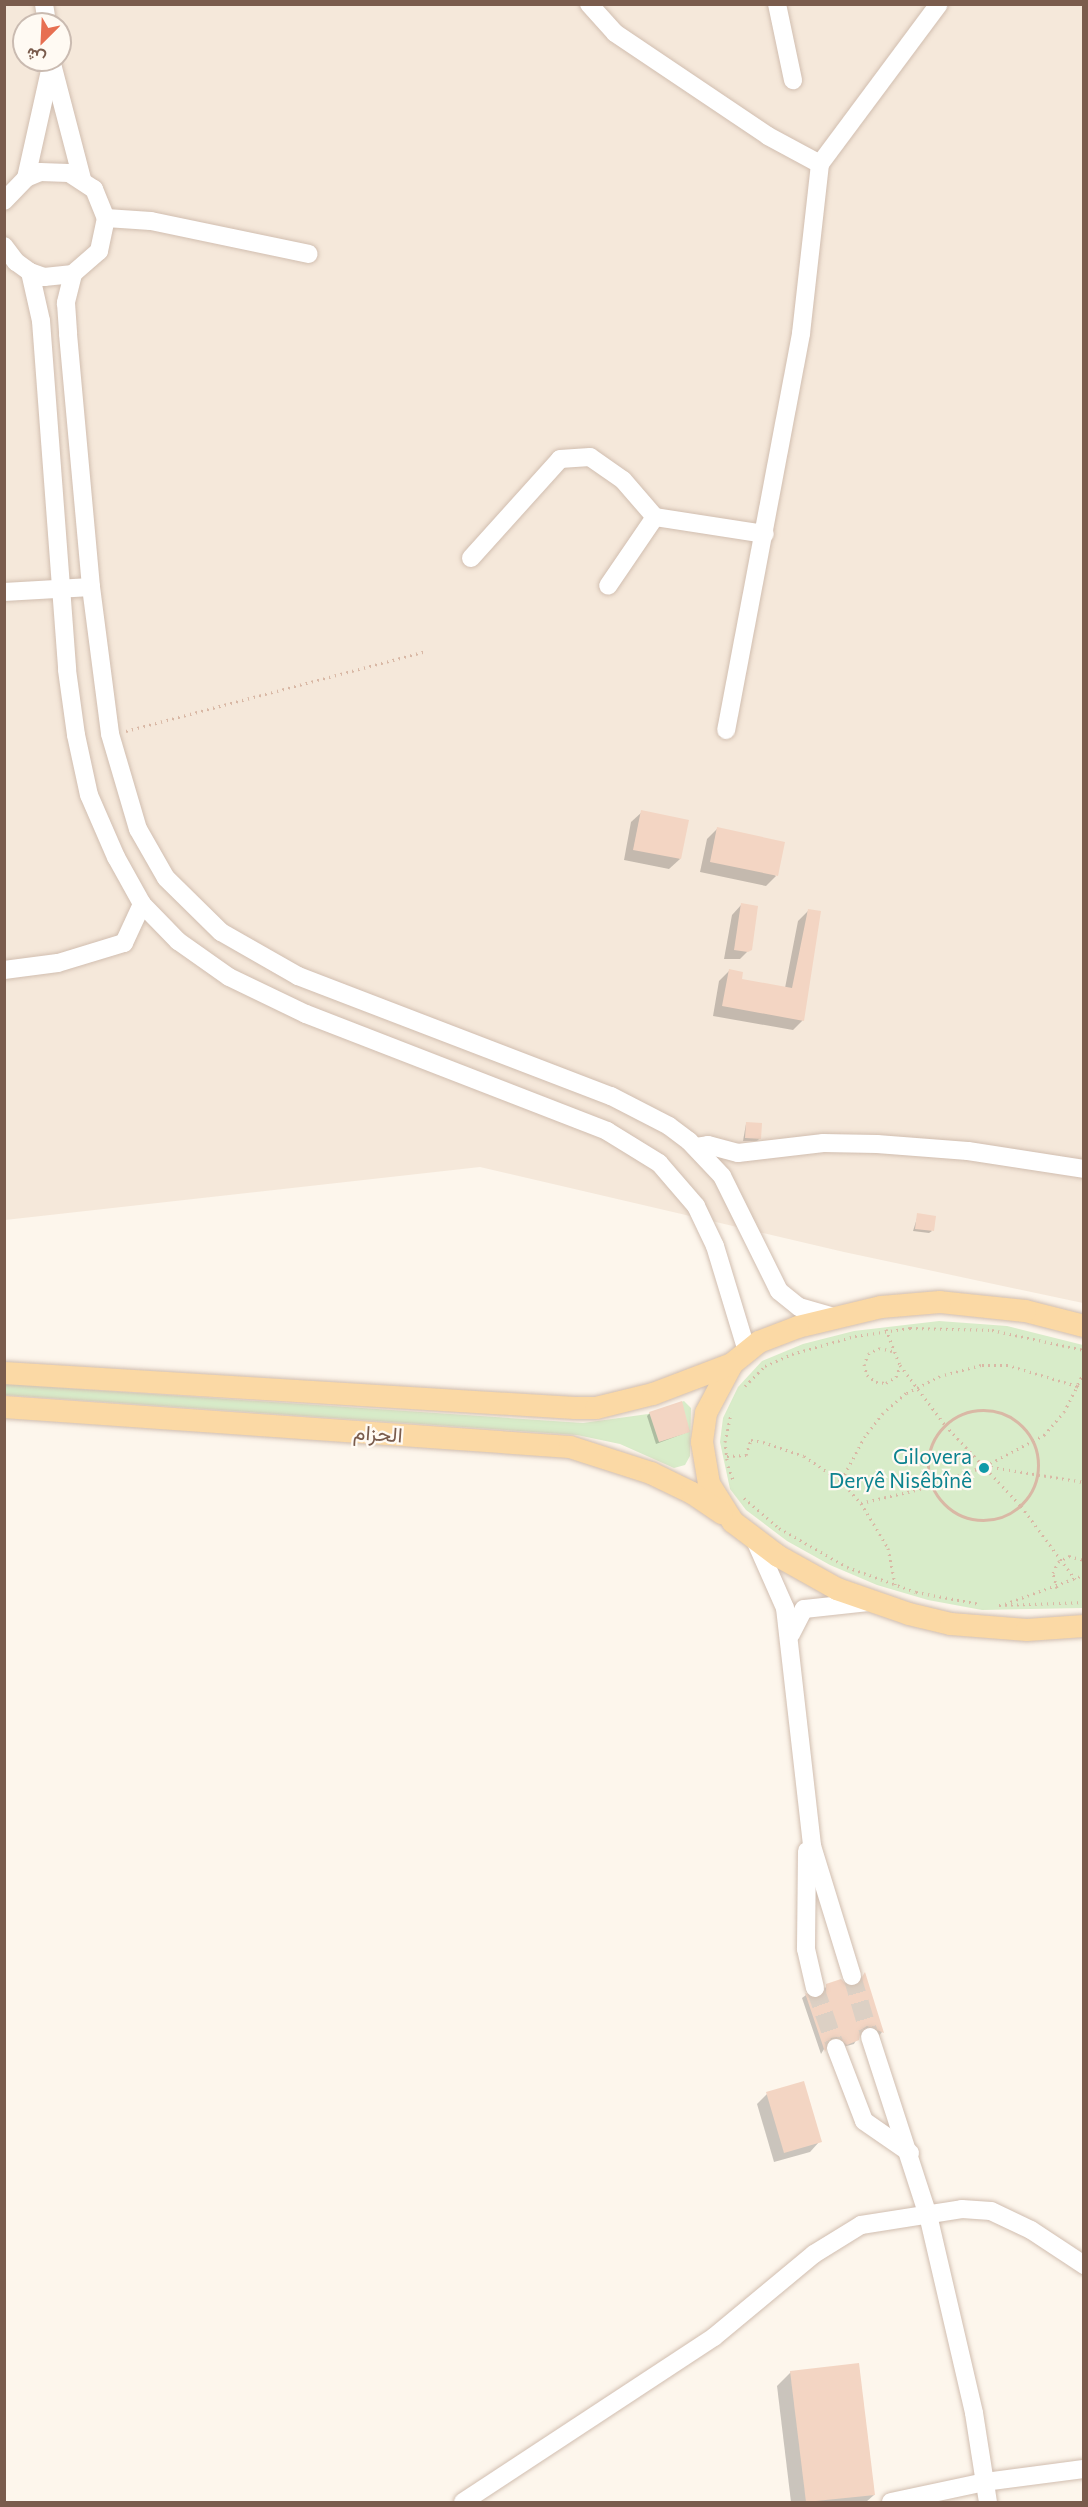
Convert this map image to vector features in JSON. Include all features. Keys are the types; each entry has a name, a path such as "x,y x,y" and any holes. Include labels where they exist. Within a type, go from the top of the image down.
{"main road":[{"path":"1083,1326 995,1307 940,1302 881,1307 783,1332 739,1357 713,1395 702,1442 709,1484 733,1522 755,1540 822,1581 871,1602 924,1618 981,1628 1083,1626"},
{"name":"الحزام","path":"4,1373 596,1408 653,1394 739,1357"},
{"name":"الحزام","path":"4,1407 570,1447 672,1483 708,1502 733,1522"}],"street":[{"path":"589,4 615,33 768,136 820,164"},
{"path":"777,4 793,80"},
{"path":"726,730 765,534 801,334 820,164 939,4"},
{"path":"26,178 49,72"},
{"path":"54,72 82,179"},
{"path":"4,201 26,178 54,170 82,179 94,189 106,218 99,251 73,274 66,303 91,587 110,734 128,803 151,855 184,899 221,932 298,976 611,1096 669,1126 696,1147 722,1176 779,1291 800,1307 835,1317"},
{"path":"106,218 151,221 309,254"},
{"path":"4,246 16,262 30,272 44,277 73,274"},
{"path":"30,272 41,321 60,590 76,735 90,795 116,857 142,904 178,941 229,977 306,1014 607,1131 659,1163 696,1206 715,1246 739,1357"},
{"path":"471,558 560,459 590,457 623,480 655,517 765,534"},
{"path":"608,586 655,517"},
{"path":"4,592 91,587"},
{"path":"4,970 58,963 124,943 142,904"},
{"path":"696,1147 708,1145 738,1153 823,1143 877,1144 968,1151 1083,1169"},
{"path":"755,1540 780,1590 790,1634 809,1822 820,1879 852,1976"},
{"path":"790,1634 804,1609 871,1602"},
{"path":"809,1822 805,1918 815,1988"},
{"path":"870,2037 910,2153 928,2215 974,2413 988,2502"},
{"path":"836,2048 864,2121 910,2153"},
{"path":"463,2502 714,2337 844,2232 861,2225 962,2209 991,2211 1031,2230 1083,2265"},
{"path":"891,2502 985,2482 1083,2469"}],"path":[{"path":"110,734 163,724 427,651"},
{"path":"881,1307 886,1330 900,1365 945,1425 1021,1506 1075,1579"},
{"path":"742,1390 765,1366 778,1359 886,1330 939,1326 992,1330 1083,1350"},
{"path":"893,1351 880,1348 870,1353 864,1364 867,1375 876,1382 886,1383 896,1377 900,1365"},
{"path":"841,1481 865,1436 883,1413 916,1387 955,1371 996,1365 1032,1370 1083,1389"},
{"path":"861,1503 932,1485 985,1466 1034,1442 1058,1420 1083,1372"},
{"path":"734,1405 726,1432 727,1456 735,1486"},
{"path":"996,1411 1013,1418 1034,1442 1038,1475 1021,1506 999,1519 980,1521 963,1517 947,1508 932,1485 928,1457 933,1440 945,1425 969,1412 996,1411"},
{"path":"727,1456 746,1455 751,1440 763,1442 804,1456 841,1481 861,1503 888,1548 895,1585"},
{"path":"985,1466 1083,1482"},
{"path":"739,1491 758,1512 806,1545 862,1574 895,1585 956,1601 998,1605 1083,1602"},
{"path":"1057,1588 1053,1574 1060,1560 1069,1556 1083,1560"},
{"path":"998,1605 1057,1588 1083,1575"}],"shaded area":[{"path":"4,5 1083,5 1083,1303 844,1252 480,1167 5,1220"}],"green space":[{"path":"939,1321 1007,1326 1083,1345 1083,1608 982,1610 928,1600 877,1585 830,1565 787,1541 746,1510 730,1489 720,1442 723,1418 738,1387 762,1361 803,1344 854,1331"},
{"path":"4,1384 583,1423 648,1414 684,1401 691,1408 690,1456 685,1465 674,1468 620,1444 577,1435 5,1395"}],"building":[{"path":"641,810 689,820 681,859 633,850"},
{"path":"717,827 785,842 778,876 710,862"},
{"path":"741,903 758,906 752,950 748,952 734,950"},
{"path":"808,909 821,911 804,1021 722,1006 729,969 743,972 742,979 792,988"},
{"path":"746,1122 762,1123 761,1139 745,1138"},
{"path":"917,1213 936,1216 934,1231 915,1229"},
{"path":"682,1401 690,1432 659,1442 649,1412"},
{"path":"865,1972 884,2033 867,2026 861,2030 859,2040 847,2045 838,2037 831,2038 825,2052 805,1993 818,1999 826,1992 826,1984 841,1979 849,1987 856,1987"},
{"path":"804,2081 822,2142 784,2153 766,2092"},
{"path":"859,2363 875,2495 806,2502 790,2371"}],"tunnel":[{"path":"852,1976 870,2037"},
{"path":"815,1988 836,2048"}],"place":[{"name":"Gilovera Deryê Nisêbînê","path":"984,1468"}]}
